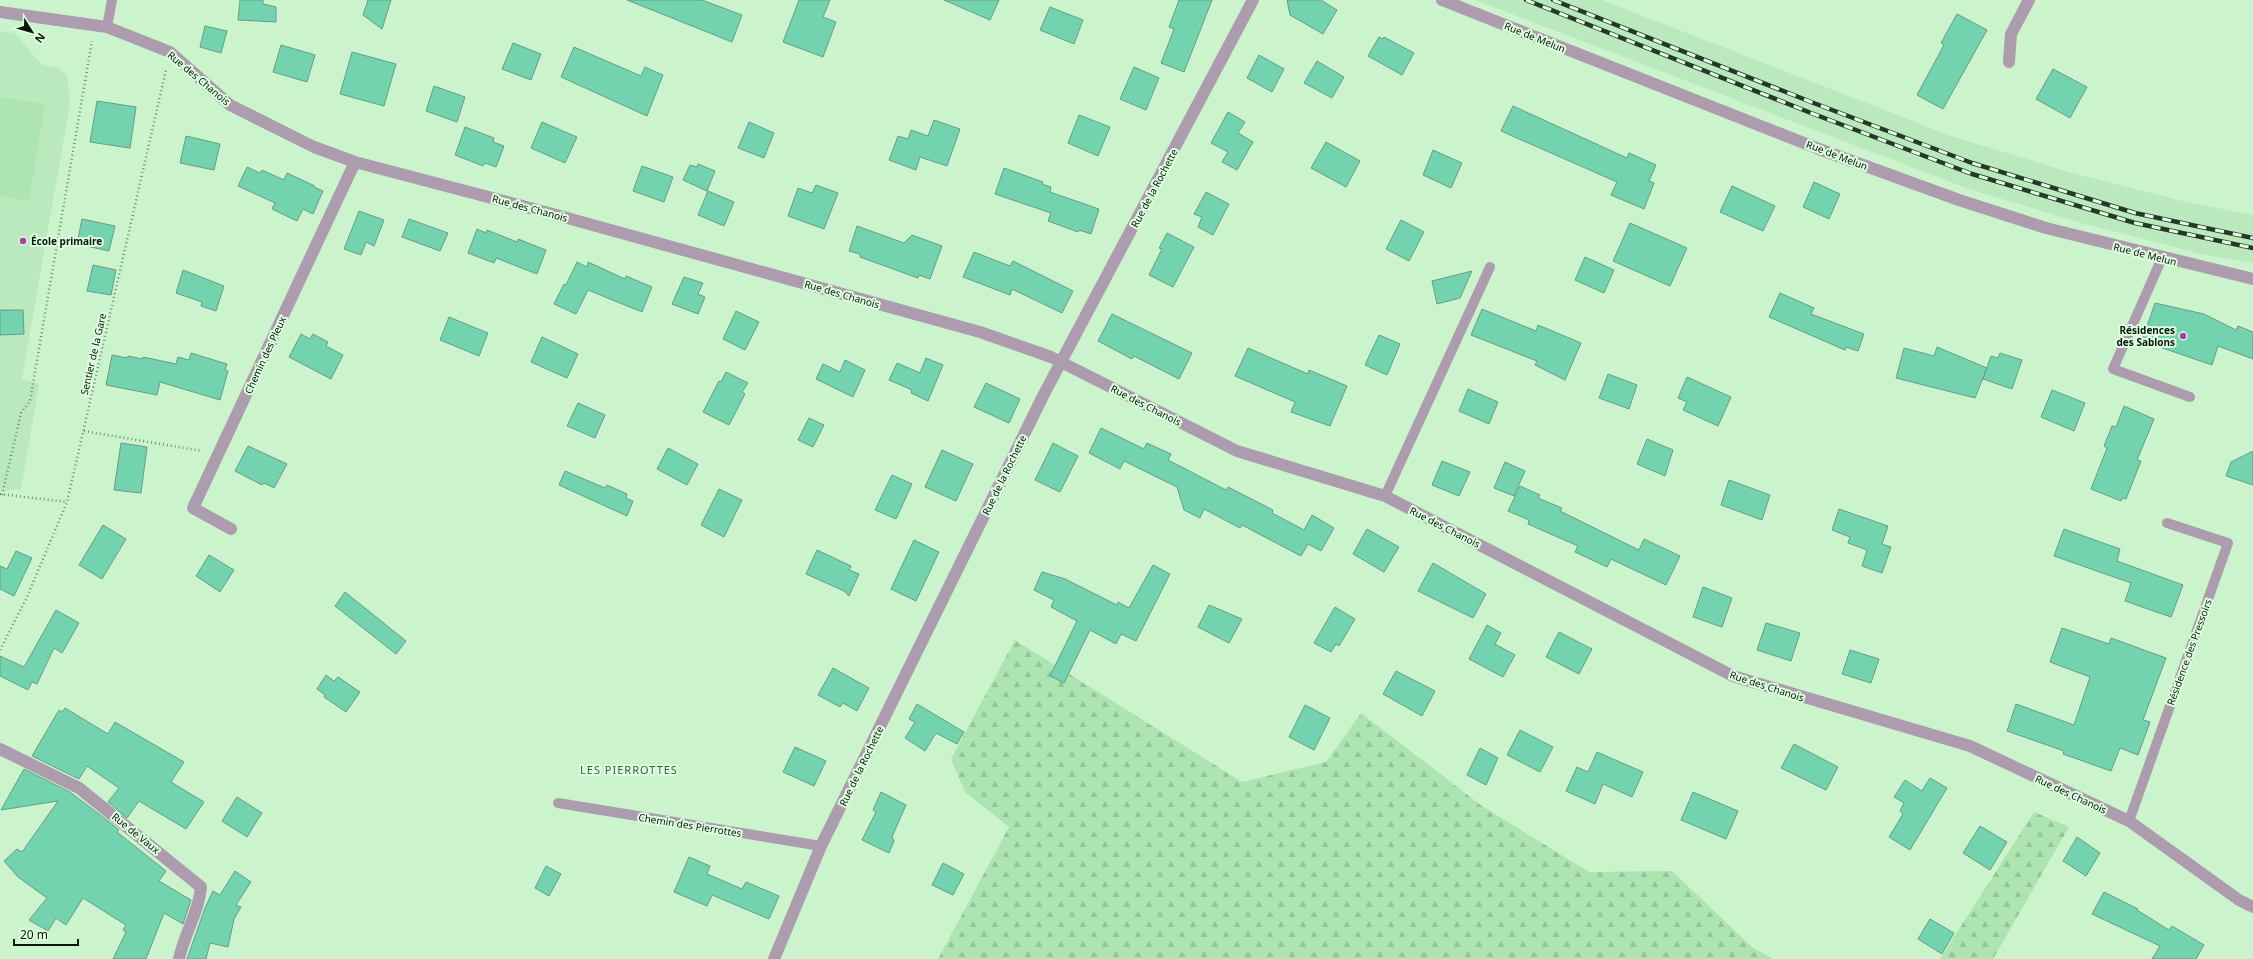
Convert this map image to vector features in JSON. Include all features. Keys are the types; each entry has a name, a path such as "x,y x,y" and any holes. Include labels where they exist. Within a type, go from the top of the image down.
{"street":[{"name":"Rue de la Rochette","path":"774,959 822,846 1060,362 1254,0"},
{"name":"Rue de Melun","path":"1442,0 1819,149 1959,200 2046,228 2248,279"},
{"path":"2009,62 2011,34 2029,0"},
{"name":"Rue des Chanois","path":"0,12 101,26 170,52 230,105 314,147 355,162 549,213 980,332 1060,362 1237,450 1385,496 1733,676 1970,746 2129,821 2239,900 2253,907"},
{"name":"Chemin des Pleux","path":"231,529 193,508 355,162"},
{"name":"Rue de Vaux","path":"0,749 79,788 201,887 200,902 189,925 178,959"}],"lane":[{"path":"101,26 112,0"},
{"path":"2162,258 2113,369 2190,398"},
{"path":"1385,496 1490,267"},
{"name":"Résidence des Pressoirs","path":"2129,821 2228,543 2167,523"},
{"name":"Chemin des Pierrottes","path":"558,803 822,846"}],"path":[{"path":"67,502 1,495 21,413 30,401 101,26"},
{"name":"Sentier de la Gare","path":"0,650 27,597 67,502 170,52"},
{"path":"84,431 219,454"}],"shaded area":[{"path":"1475,0 1602,0 1951,136 2069,172 2182,201 2253,215 2253,263 2205,255 2078,222 1969,189"},
{"name":"École primaire","path":"0,31 15,33 41,64 58,68 67,75 70,103 22,379 39,384 21,489 3,491 0,490"}],"green space":[{"path":"0,97 45,104 29,201 0,196"},
{"path":"1015,640 1242,782 1326,762 1361,713 1482,806 1589,872 1672,871 1752,947 1773,959 938,959 1009,827 965,792 951,759"},
{"path":"2034,812 2069,827 1993,959 1940,959"}],"building":[{"path":"240,0 263,0 263,4 276,7 276,22 238,20"},
{"path":"368,0 391,0 382,29 363,15"},
{"path":"627,0 702,0 742,15 732,42"},
{"path":"799,0 830,0 823,17 836,22 823,57 783,42"},
{"path":"944,0 999,0 990,20"},
{"path":"1179,0 1212,0 1184,72 1161,63 1174,29 1169,27"},
{"path":"1287,0 1321,0 1337,10 1323,34 1290,15"},
{"path":"1050,7 1083,20 1074,44 1040,30"},
{"path":"1957,14 1987,30 1943,109 1917,95 1944,45 1941,43"},
{"path":"205,26 227,31 221,53 200,47"},
{"path":"1379,37 1383,39 1384,37 1414,53 1402,75 1368,56"},
{"path":"513,43 541,54 531,80 502,69"},
{"path":"281,45 315,55 307,82 273,72"},
{"path":"574,47 641,76 645,67 663,75 647,116 561,77"},
{"path":"352,52 396,64 384,106 340,94"},
{"path":"1259,55 1284,69 1272,92 1247,78"},
{"path":"1317,61 1344,77 1332,98 1304,83"},
{"path":"1134,67 1159,78 1146,110 1120,99"},
{"path":"2053,69 2087,87 2070,118 2036,99"},
{"path":"434,86 465,97 457,122 426,111"},
{"path":"97,101 136,107 130,148 90,142"},
{"path":"1513,106 1627,158 1629,153 1656,165 1649,181 1654,183 1644,209 1611,195 1617,182 1501,131"},
{"path":"1228,112 1245,122 1238,133 1253,142 1237,170 1222,162 1228,152 1211,143"},
{"path":"1079,115 1110,127 1098,156 1068,143"},
{"path":"934,120 960,129 947,166 920,157 916,170 889,160 898,136 908,139 911,130 928,136"},
{"path":"542,122 577,137 565,163 531,148"},
{"path":"749,122 774,133 764,158 738,148"},
{"path":"465,127 494,138 493,142 504,146 496,167 485,163 483,166 455,155"},
{"path":"186,136 220,144 214,170 180,163"},
{"path":"1326,142 1360,161 1346,187 1311,168"},
{"path":"1433,150 1462,163 1451,188 1423,175"},
{"path":"698,164 715,171 707,191 683,180 690,165 697,167"},
{"path":"642,166 673,177 664,202 633,191"},
{"path":"247,167 260,173 262,170 284,180 287,173 323,191 313,214 303,209 297,221 272,209 275,203 238,186"},
{"path":"1004,168 1043,182 1042,184 1051,187 1050,192 1099,209 1091,234 1079,230 1078,232 1048,221 1051,213 995,194"},
{"path":"1814,182 1840,194 1829,219 1803,207"},
{"path":"816,185 838,193 824,229 788,216 798,188 812,193"},
{"path":"1732,186 1775,206 1763,231 1720,212"},
{"path":"708,191 734,202 724,226 698,215"},
{"path":"1206,192 1229,204 1213,235 1198,227 1202,217 1194,214"},
{"path":"359,211 384,220 374,246 366,242 361,255 344,249"},
{"path":"82,219 115,226 109,251 77,244"},
{"path":"409,219 448,233 440,251 402,237"},
{"path":"1401,220 1424,232 1409,261 1386,249"},
{"path":"1630,223 1687,248 1670,286 1613,261"},
{"path":"857,226 904,243 912,235 942,246 930,279 919,275 918,278 860,257 860,254 849,251"},
{"path":"477,229 486,233 487,230 517,242 518,239 546,250 537,274 496,258 494,263 468,253"},
{"path":"1167,233 1194,247 1173,287 1149,275 1162,249 1159,248"},
{"path":"974,252 1010,266 1013,261 1073,291 1062,313 1012,289 1010,295 963,277"},
{"path":"1585,257 1614,270 1604,293 1575,280"},
{"path":"577,262 587,267 588,262 625,279 626,276 652,287 642,312 588,290 576,314 554,304 564,284 566,285"},
{"path":"93,265 116,270 111,295 87,291"},
{"path":"183,270 224,286 216,311 201,306 202,302 176,293"},
{"path":"1472,271 1460,298 1437,304 1432,281"},
{"path":"684,277 703,283 698,294 705,297 698,314 672,304"},
{"path":"1780,293 1814,308 1811,314 1864,334 1858,351 1846,347 1845,350 1769,317"},
{"name":"Résidences des Sablons","path":"2155,303 2204,314 2236,330 2238,326 2253,332 2253,359 2218,346 2212,365 2142,341"},
{"path":"1482,309 1536,331 1538,325 1581,343 1565,380 1535,365 1537,361 1471,335"},
{"path":"0,310 23,310 24,334 0,335"},
{"path":"736,311 759,322 745,350 723,339"},
{"path":"1112,314 1192,353 1179,379 1134,356 1132,359 1098,341"},
{"path":"449,317 488,333 479,356 440,340"},
{"path":"301,334 310,339 313,334 328,342 326,346 343,355 331,379 289,357"},
{"path":"1379,335 1400,344 1387,375 1365,365"},
{"path":"542,337 578,354 567,378 531,362"},
{"path":"1937,347 1987,368 1975,398 1896,378 1904,348 1934,356"},
{"path":"1248,348 1308,374 1309,370 1347,386 1330,426 1291,412 1295,402 1235,376"},
{"path":"191,353 227,364 225,370 228,371 220,400 160,382 157,395 106,385 112,355 142,359 143,357 176,364 178,357 189,360"},
{"path":"2000,353 2022,360 2012,389 1983,379 1991,356 1998,358"},
{"path":"926,358 943,365 928,401 911,393 912,390 889,380 897,363 920,373"},
{"path":"845,360 865,370 853,397 816,379 823,364 840,372"},
{"path":"726,372 748,383 742,392 745,394 729,425 703,412 719,381 721,382"},
{"path":"1608,374 1637,385 1629,409 1599,398"},
{"path":"1687,377 1731,397 1718,426 1683,410 1687,402 1678,398"},
{"path":"986,383 1020,399 1009,423 974,407"},
{"path":"1468,389 1498,402 1489,424 1459,411"},
{"path":"2052,390 2085,403 2074,431 2041,417"},
{"path":"578,403 605,415 595,438 567,426"},
{"path":"2124,406 2154,419 2137,460 2141,461 2126,499 2122,498 2121,501 2091,489 2107,448 2104,446 2112,426 2116,427"},
{"path":"809,418 824,425 813,447 798,440"},
{"path":"1101,428 1144,449 1147,443 1171,454 1168,460 1226,490 1228,487 1273,510 1272,513 1304,530 1312,515 1334,528 1321,551 1308,544 1301,556 1242,525 1240,528 1204,509 1200,518 1184,510 1177,487 1124,461 1120,469 1089,453"},
{"path":"1647,439 1673,450 1665,476 1637,464"},
{"path":"121,443 147,447 141,493 114,490"},
{"path":"1053,443 1078,456 1060,492 1035,480"},
{"path":"248,446 287,464 274,488 264,483 262,485 235,471"},
{"path":"668,448 698,464 687,485 657,469"},
{"path":"942,450 973,464 956,501 925,487"},
{"path":"2253,451 2253,485 2226,476 2231,462"},
{"path":"1442,461 1470,472 1459,496 1432,485"},
{"path":"1505,462 1525,471 1514,496 1494,488"},
{"path":"565,471 605,488 607,485 627,494 626,498 633,501 627,516 559,485"},
{"path":"892,475 912,484 896,519 875,510"},
{"path":"1729,480 1770,495 1762,520 1721,505"},
{"path":"1520,486 1540,495 1538,498 1562,508 1560,511 1639,550 1644,539 1680,556 1666,585 1611,559 1607,567 1575,552 1578,546 1528,524 1529,520 1508,511"},
{"path":"719,489 742,500 724,537 701,525"},
{"path":"1839,509 1888,526 1882,544 1891,547 1882,573 1862,566 1867,550 1848,543 1850,537 1832,530"},
{"path":"103,525 126,539 102,579 79,565"},
{"path":"1367,529 1399,547 1384,572 1353,554"},
{"path":"2064,529 2120,549 2117,561 2183,585 2171,617 2125,601 2131,583 2054,556"},
{"path":"914,540 939,552 916,601 891,589"},
{"path":"817,550 851,566 849,570 859,574 849,596 844,591 806,574"},
{"path":"16,551 32,558 14,596 0,589 0,566 7,569"},
{"path":"209,555 234,570 220,592 196,576"},
{"path":"1433,563 1486,594 1473,618 1418,591"},
{"path":"1153,565 1170,574 1136,641 1121,634 1116,644 1090,630 1064,683 1050,676 1077,621 1051,607 1054,600 1034,590 1042,572 1065,579 1117,605 1118,602 1129,608"},
{"path":"1703,587 1732,598 1722,627 1693,617"},
{"path":"345,592 406,641 396,654 335,606"},
{"path":"1209,605 1242,619 1229,643 1198,627"},
{"path":"1335,607 1355,619 1339,646 1336,644 1331,652 1314,643"},
{"path":"56,610 79,623 62,653 54,648 37,684 32,682 28,690 0,676 0,656 24,667"},
{"path":"1766,623 1800,633 1791,661 1757,650"},
{"path":"1487,625 1501,633 1495,644 1515,655 1503,677 1469,659"},
{"path":"2062,628 2109,644 2111,638 2166,658 2143,720 2150,722 2138,755 2120,748 2111,771 2063,754 2064,751 2007,731 2016,704 2074,725 2090,677 2050,662"},
{"path":"1559,632 1592,649 1579,674 1546,657"},
{"path":"1850,650 1879,659 1871,683 1842,674"},
{"path":"833,668 869,688 857,711 843,703 840,707 818,695"},
{"path":"1396,671 1435,691 1422,716 1383,694"},
{"path":"326,675 334,681 338,677 360,692 346,712 324,697 325,695 317,689"},
{"path":"917,704 964,732 957,744 936,733 925,751 905,738 915,722 909,719"},
{"path":"1305,705 1330,718 1314,750 1289,737"},
{"path":"65,708 108,734 115,722 184,762 171,782 204,802 186,829 139,801 127,818 108,802 119,788 87,766 79,779 32,756 59,710 62,712"},
{"path":"1520,730 1553,747 1540,772 1507,755"},
{"path":"1794,744 1838,767 1826,790 1781,768"},
{"path":"795,747 826,761 814,786 783,772"},
{"path":"1480,748 1498,758 1486,785 1467,775"},
{"path":"1597,752 1643,772 1632,797 1603,784 1595,804 1566,791 1577,767 1588,772"},
{"path":"24,769 70,792 99,814 119,830 117,832 166,871 159,881 191,900 183,924 164,913 146,959 113,959 126,932 123,930 126,925 83,898 66,925 56,918 48,931 29,920 47,898 18,877 4,861 17,849 22,852 58,801 1,810"},
{"path":"1930,778 1947,788 1910,850 1889,837 1903,814 1900,811 1904,803 1894,797 1905,780 1922,791"},
{"path":"881,792 906,805 892,837 894,841 889,853 862,840 876,812 873,810"},
{"path":"1693,792 1738,811 1726,839 1681,820"},
{"path":"237,797 262,813 247,837 222,821"},
{"path":"1980,826 2007,842 1990,870 1963,853"},
{"path":"2077,837 2100,853 2086,876 2063,861"},
{"path":"689,857 710,866 707,874 742,889 746,882 779,896 769,919 712,895 707,906 674,892"},
{"path":"943,863 964,874 953,895 932,885"},
{"path":"546,866 561,874 549,896 535,888"},
{"path":"235,871 251,882 236,905 241,907 234,919 228,947 210,943 206,959 187,959 205,908 213,891 220,895"},
{"path":"2104,892 2138,909 2137,910 2169,930 2172,926 2204,945 2196,959 2152,959 2160,946 2092,914"},
{"path":"1930,919 1954,933 1942,954 1918,939"}],"railway":[{"path":"1526,0 1811,113 1972,174 2135,223 2253,248"},
{"path":"1553,0 1811,102 1972,163 2135,213 2253,238"}],"place":[{"name":"École primaire","path":"23,241"},
{"name":"Résidences des Sablons","path":"2183,336"}],"district":[{"name":"LES PIERROTTES","path":"629,769"}]}
